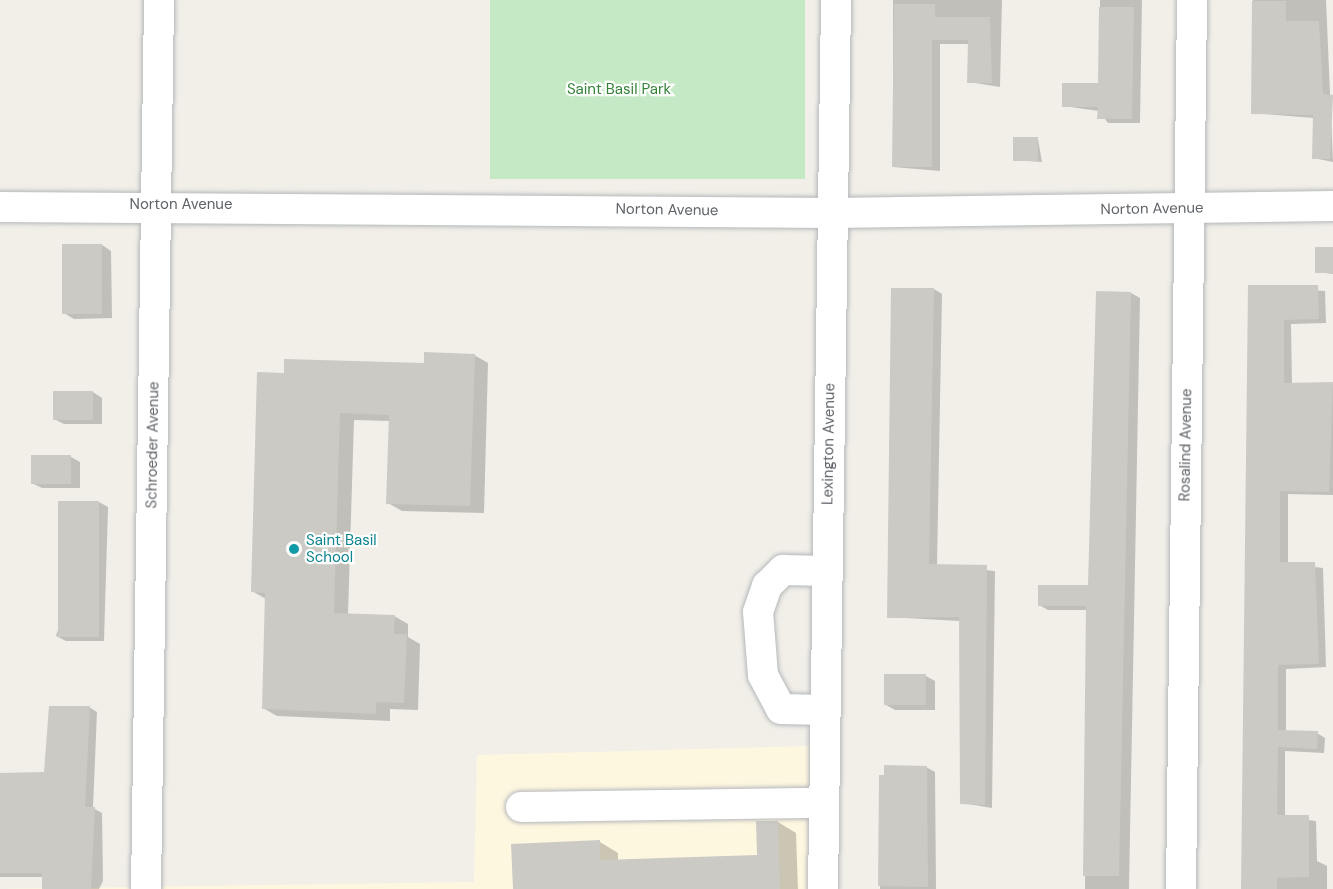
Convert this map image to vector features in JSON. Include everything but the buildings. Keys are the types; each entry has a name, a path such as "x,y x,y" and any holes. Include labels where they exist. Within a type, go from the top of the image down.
{"street":[{"name":"Schroeder Avenue","path":"146,889 159,0"},
{"name":"Lexington Avenue","path":"823,889 836,0"},
{"name":"Rosalind Avenue","path":"1181,889 1192,0"},
{"name":"Norton Avenue","path":"0,207 157,205 833,213 1333,206"},
{"path":"825,710 781,709 763,675 758,612 767,586 783,570 826,571"},
{"path":"521,807 824,803"}],"shaded area":[{"path":"811,746 812,889 0,889 474,882 477,755"}],"green space":[{"name":"Saint Basil Park","path":"490,0 805,0 805,179 490,179"}],"place":[{"name":"Saint Basil School","path":"294,549"}]}
